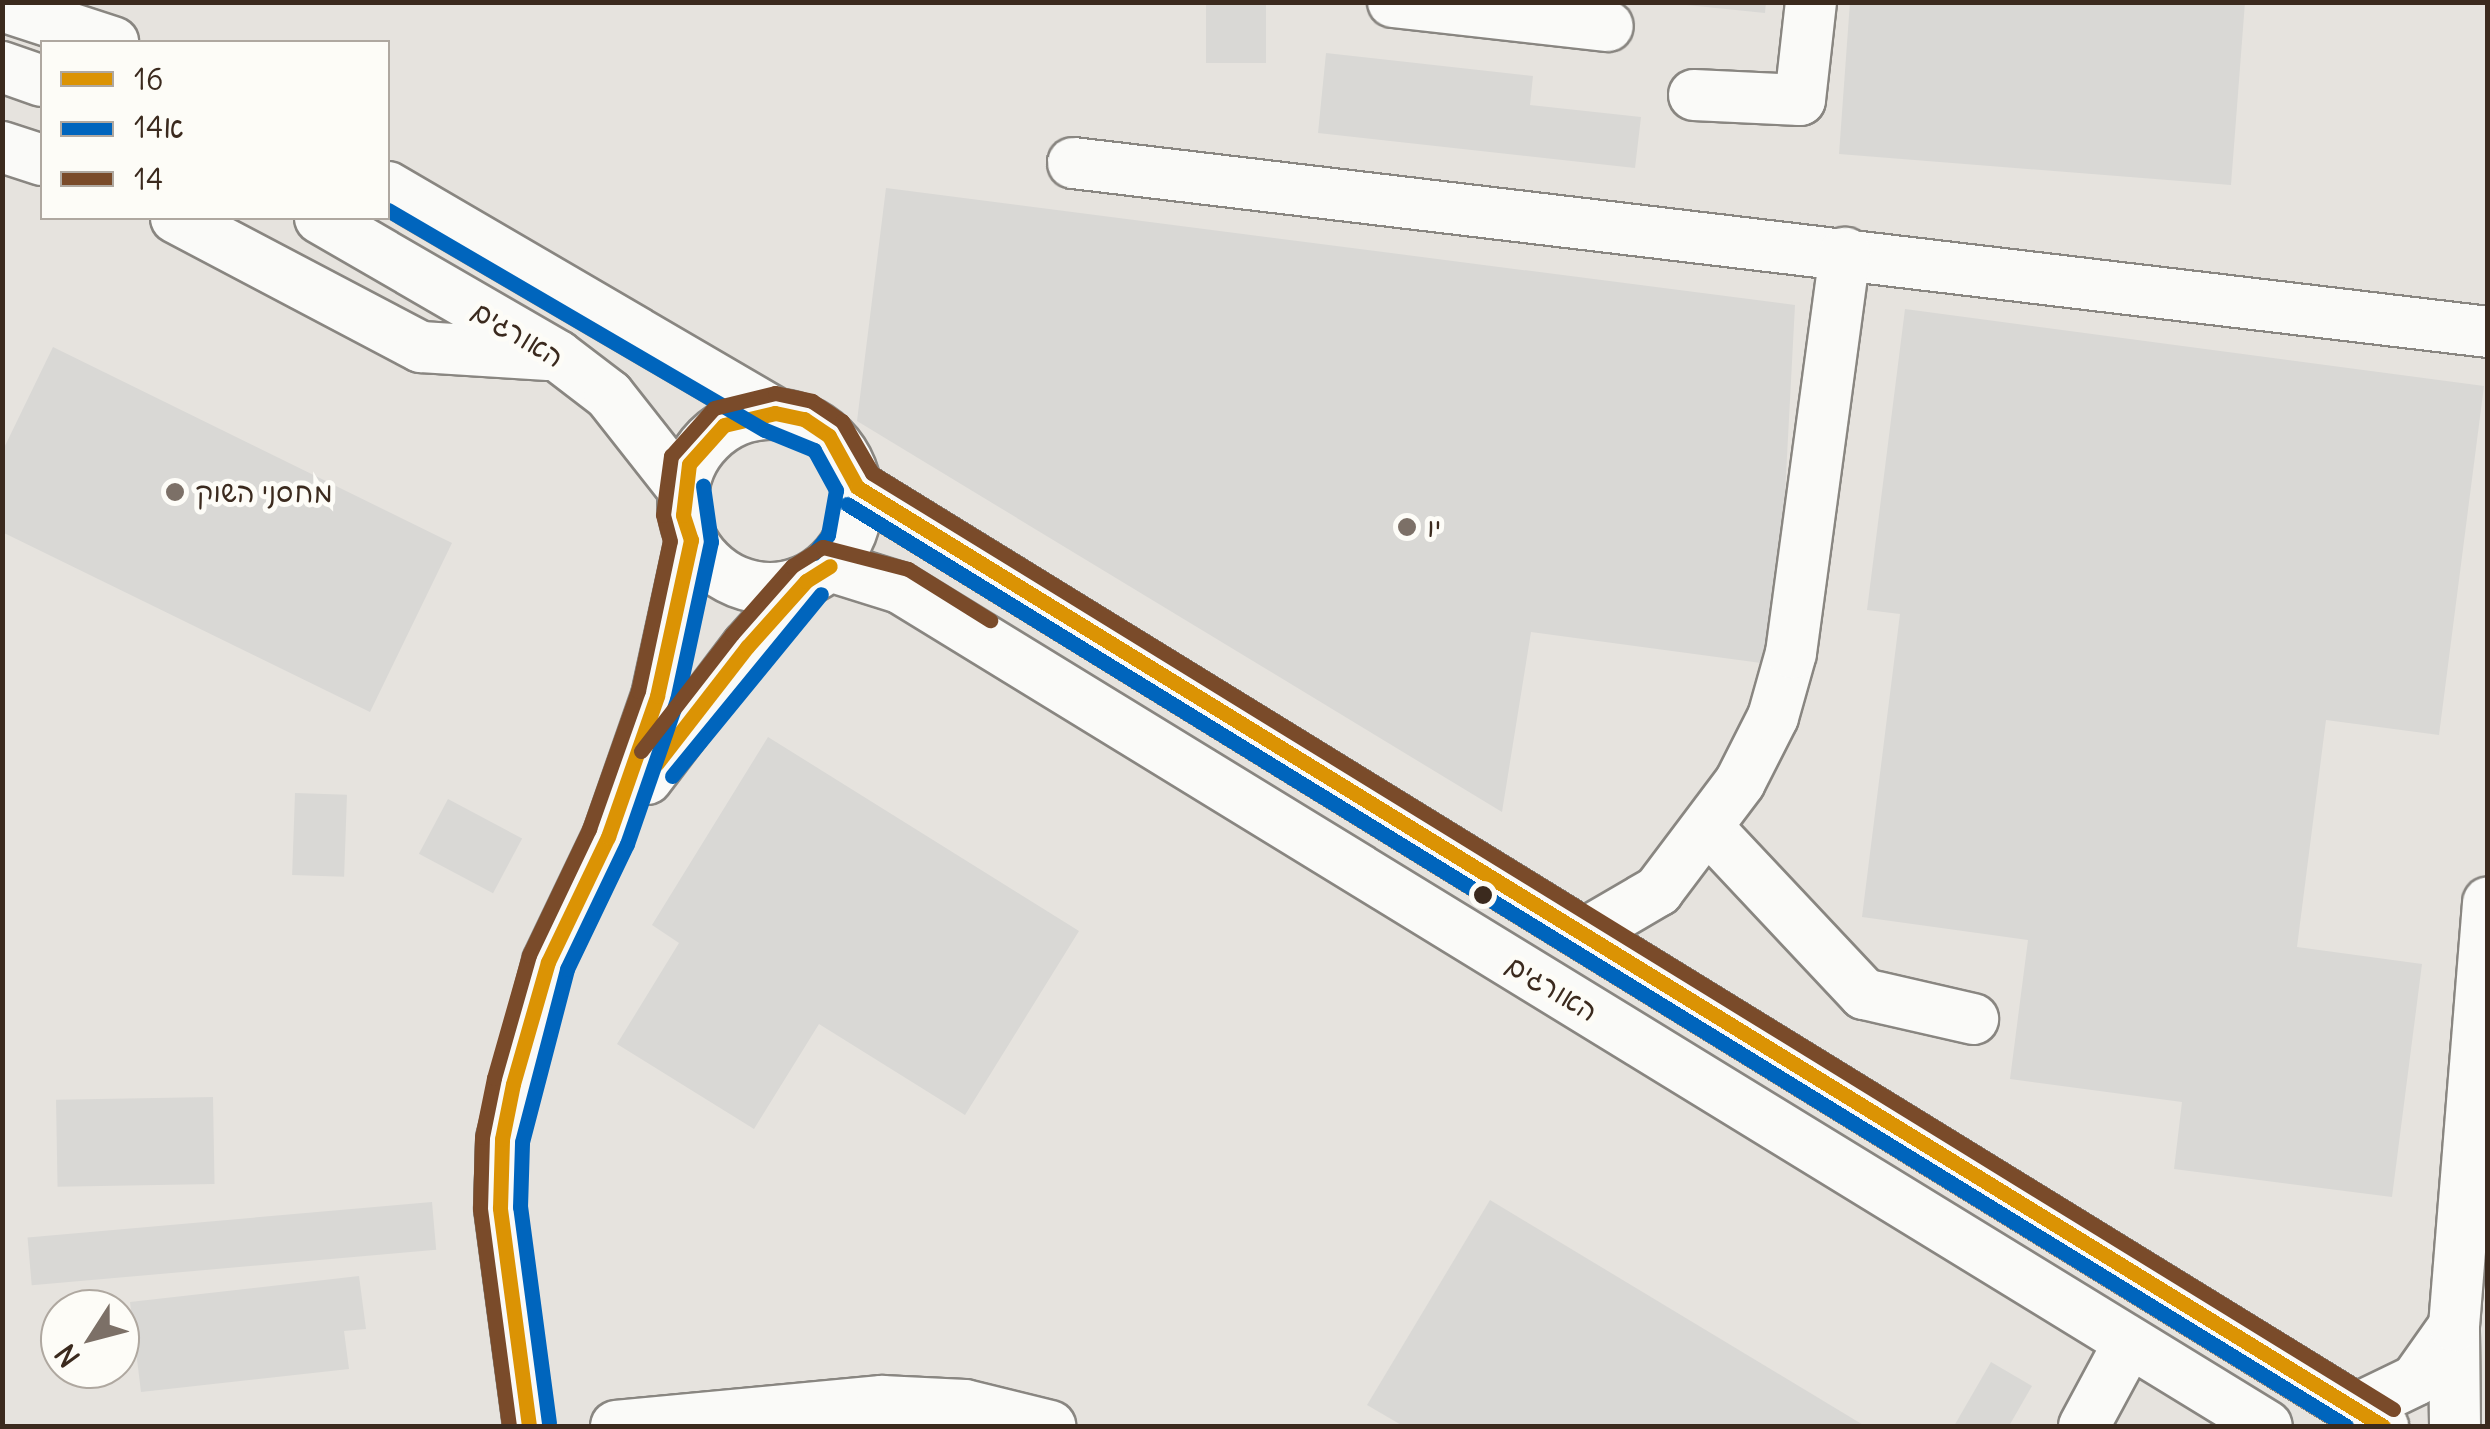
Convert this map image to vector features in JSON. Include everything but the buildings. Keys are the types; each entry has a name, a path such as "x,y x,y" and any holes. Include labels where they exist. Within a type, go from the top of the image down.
{"street":[{"path":"1393,2 1608,26"},
{"path":"1694,95 1800,100 1810,2"},
{"path":"2,6 107,40"},
{"path":"2,67 40,79"},
{"path":"2,147 40,159"},
{"path":"1073,164 2488,332"},
{"path":"390,188 775,412 804,420 829,436 857,487 2369,1418 2416,1380 2454,1326"},
{"path":"180,220 421,346 558,356"},
{"name":"האורגים","path":"323,220 558,356 609,395 682,489"},
{"path":"1584,934 1658,891 1708,828 1773,717 1791,653 1845,254"},
{"path":"528,1426 500,1208 502,1139 548,962 608,837 658,696 691,540 682,489 704,442 724,425 775,412"},
{"path":"608,837 679,731 852,530 857,487"},
{"path":"691,540 727,577 751,586 818,573"},
{"name":"האורגים","path":"818,573 900,588 2127,1346 2266,1426"},
{"path":"1708,828 1864,994 1973,1019"},
{"path":"1658,891 1653,937 1662,984"},
{"path":"2455,1426 2454,1326 2488,902"},
{"path":"2084,1426 2127,1346"},
{"path":"616,1426 853,1415 965,1405 1050,1426"}],"shaded area":[{"path":"3,3 2487,3 2487,1426 3,1426"}],"transit line":[{"name":"14א","path":"390,211 765,430 814,450 836,490 828,535 814,553"},
{"name":"14","path":"509,1426 480,1209 482,1137 494,1078 529,955 589,829 638,691 670,541 663,515 671,456 714,408 775,393 812,401 842,421 872,473 2393,1409"},
{"name":"16","path":"529,1426 500,1208 502,1139 513,1084 548,962 608,837 657,696 691,540 683,515 689,464 724,425 775,413 804,419 829,436 857,487 2383,1426"},
{"name":"14א","path":"549,1423 520,1207 522,1142 567,969 627,844 677,700 711,542 703,486"},
{"name":"14א","path":"847,504 2346,1426"},
{"name":"14","path":"641,751 732,634 792,566 823,547 908,569 990,620"},
{"name":"16","path":"657,763 747,647 806,581 830,566"},
{"name":"14א","path":"672,776 821,594"}],"place":[{"name":"מחסני השוק","path":"175,492"},
{"name":"יו","path":"1407,527"}]}
